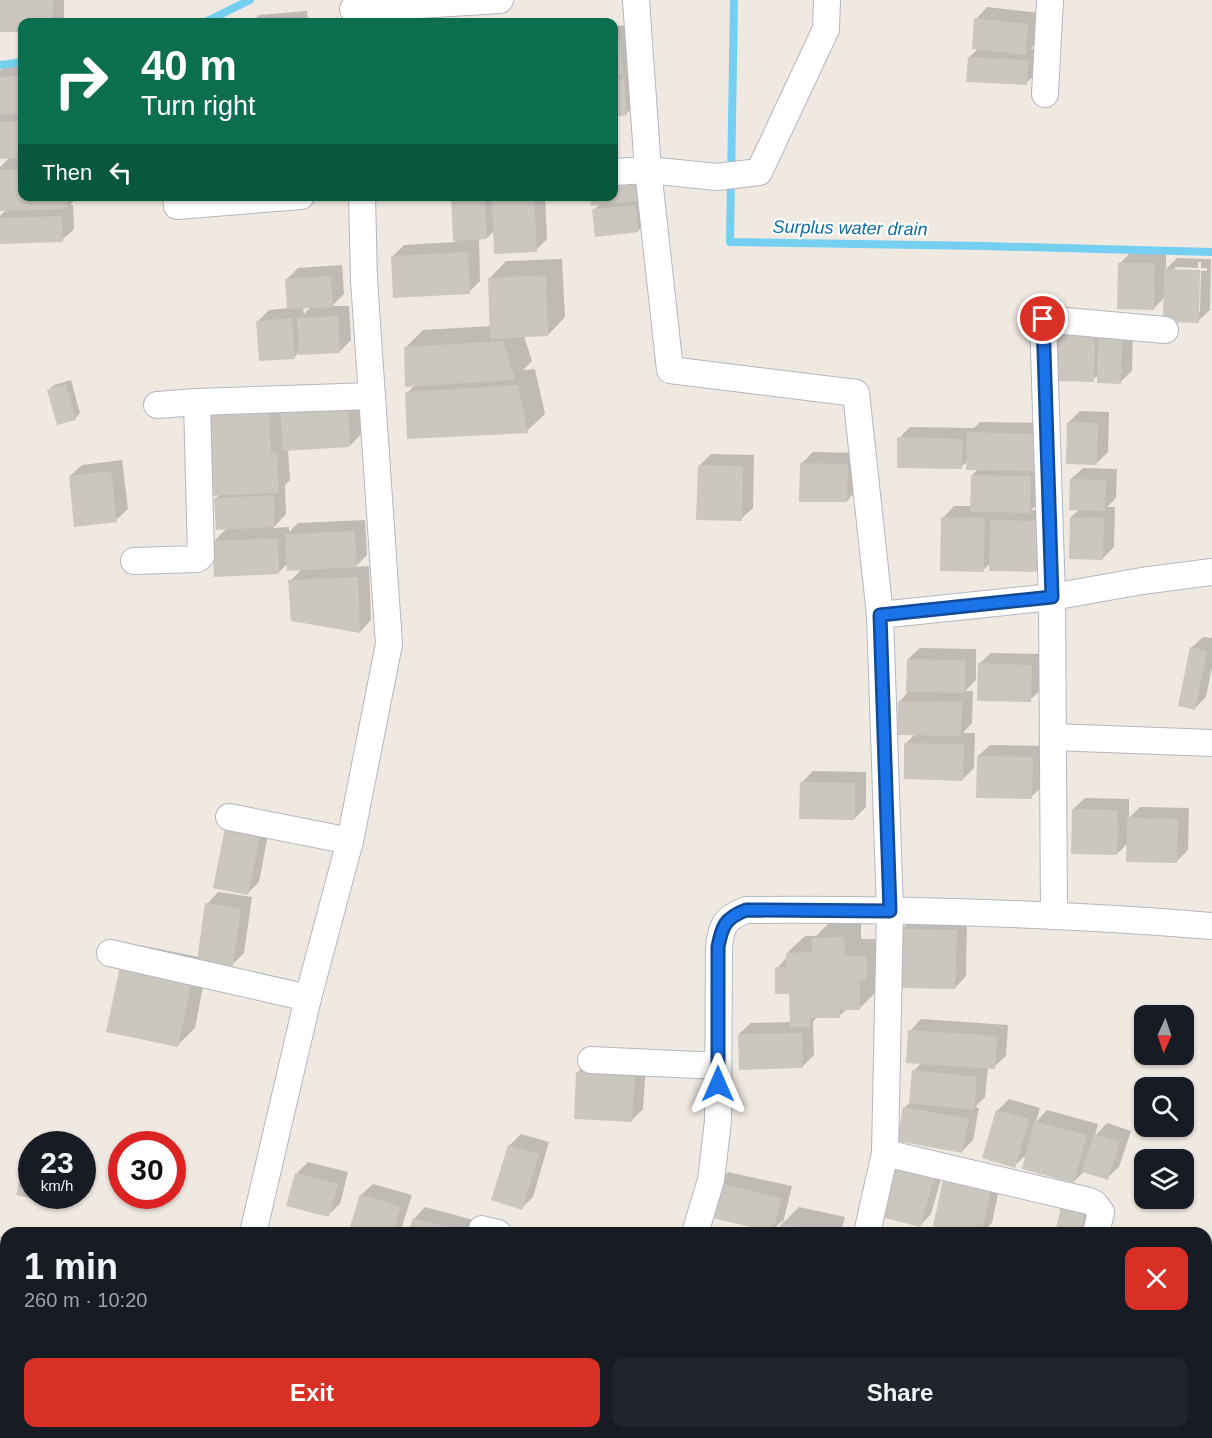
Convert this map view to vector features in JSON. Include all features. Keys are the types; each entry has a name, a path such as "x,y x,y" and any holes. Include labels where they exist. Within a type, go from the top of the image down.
{"street":[{"path":"353,10 500,0"},
{"path":"636,0 648,170 670,370 856,393 880,615 890,911 885,1153 868,1227"},
{"path":"618,172 648,170 717,177 759,172 826,29 827,0"},
{"path":"1046,94 1050,0"},
{"path":"176,201 177,206 239,201"},
{"path":"254,1227 308,998 350,841 389,644 364,280 363,201"},
{"path":"1054,916 1052,597 1043,319 1165,330"},
{"path":"157,405 372,396"},
{"path":"134,561 197,559 201,556 196,402"},
{"path":"880,615 1052,597 1142,581 1212,572"},
{"path":"1053,737 1212,743"},
{"path":"229,818 350,841"},
{"path":"697,1227 711,1180 718,1121 718,947 726,922 736,914 746,910 890,911 1054,916 1212,926"},
{"path":"110,953 308,998"},
{"path":"591,1060 718,1066"},
{"path":"885,1153 1089,1201 1095,1204 1101,1212 1097,1227"}],"building":[{"path":"0,0 53,0 53,18 18,18 18,32 0,32"},
{"path":"974,18 1028,24 1026,55 972,49"},
{"path":"618,35 623,74 618,75"},
{"path":"968,57 1028,60 1027,85 966,82"},
{"path":"18,76 18,114 0,115 0,77"},
{"path":"624,79 627,115 618,116 618,80"},
{"path":"18,121 18,158 0,159 0,122"},
{"path":"0,170 18,170 18,201 68,201 68,209 0,211"},
{"path":"634,172 637,201 591,206 590,201 618,201 618,174"},
{"path":"451,201 485,201 487,239 453,241"},
{"path":"492,201 534,201 537,252 494,254"},
{"path":"636,205 638,232 595,237 592,209"},
{"path":"62,216 63,242 0,244 0,218"},
{"path":"468,252 470,294 393,298 391,256"},
{"path":"1118,263 1155,263 1154,310 1117,309"},
{"path":"1164,269 1200,270 1199,323 1163,322"},
{"path":"546,275 548,336 490,339 488,278"},
{"path":"331,276 333,307 287,309 285,279"},
{"path":"338,316 340,353 299,355 297,318"},
{"path":"292,318 295,359 259,361 256,321"},
{"path":"1055,333 1095,334 1094,382 1053,381"},
{"path":"1098,333 1122,334 1121,384 1097,383"},
{"path":"503,341 515,380 405,387 404,347"},
{"path":"66,384 76,420 57,425 47,390"},
{"path":"518,385 528,433 407,439 405,392"},
{"path":"348,404 350,447 283,451 280,407"},
{"path":"269,407 271,453 277,453 279,493 209,496 202,410"},
{"path":"1067,422 1098,423 1097,465 1066,464"},
{"path":"967,432 1036,434 1036,471 966,470"},
{"path":"897,437 963,439 962,469 897,468"},
{"path":"800,463 848,464 847,502 799,502"},
{"path":"698,465 743,466 742,521 696,520"},
{"path":"111,471 117,522 74,527 69,476"},
{"path":"971,475 1031,476 1030,513 970,512"},
{"path":"1070,479 1106,480 1105,511 1069,510"},
{"path":"274,495 275,527 216,530 214,498"},
{"path":"941,517 985,518 984,572 940,571"},
{"path":"1070,517 1104,518 1103,560 1069,559"},
{"path":"990,520 1038,521 1036,572 989,571"},
{"path":"355,531 357,567 287,571 285,534"},
{"path":"278,538 279,574 214,577 212,541"},
{"path":"358,577 360,633 291,621 288,580"},
{"path":"1190,647 1207,651 1195,710 1178,706"},
{"path":"907,659 965,660 965,693 906,692"},
{"path":"978,663 1032,665 1031,702 977,701"},
{"path":"898,701 962,702 961,736 897,735"},
{"path":"904,743 964,744 963,781 904,779"},
{"path":"977,756 1033,757 1032,799 976,798"},
{"path":"800,782 855,783 855,820 799,819"},
{"path":"1072,809 1118,810 1117,855 1071,854"},
{"path":"1127,818 1178,819 1177,863 1126,862"},
{"path":"225,828 260,835 248,895 213,888"},
{"path":"205,903 241,908 233,966 197,961"},
{"path":"900,929 957,930 955,989 899,988"},
{"path":"844,937 845,956 867,956 867,980 860,980 860,1010 839,1010 840,1018 810,1018 810,1027 790,1027 789,994 775,994 775,967 786,967 786,953 812,952 812,938"},
{"path":"121,962 193,976 178,1047 106,1032"},
{"path":"908,1030 997,1036 995,1069 906,1063"},
{"path":"802,1033 803,1068 739,1070 738,1034"},
{"path":"912,1070 977,1077 974,1110 909,1103"},
{"path":"576,1072 635,1075 632,1122 574,1119"},
{"path":"903,1107 969,1119 962,1153 897,1141"},
{"path":"996,1110 1029,1119 1015,1168 982,1158"},
{"path":"1034,1121 1087,1135 1074,1183 1022,1169"},
{"path":"1094,1134 1120,1142 1108,1180 1082,1172"},
{"path":"508,1145 539,1154 522,1210 491,1200"},
{"path":"892,1168 934,1179 920,1227 878,1216"},
{"path":"295,1173 338,1184 329,1217 286,1206"},
{"path":"943,1180 991,1191 982,1227 933,1226"},
{"path":"716,1182 781,1198 774,1227 751,1227 708,1217"},
{"path":"360,1194 401,1207 395,1227 350,1227"},
{"path":"1061,1207 1085,1213 1082,1227 1056,1227"},
{"path":"413,1218 448,1227 410,1227"},
{"path":"781,1223 798,1227 780,1227"}],"waterway":[{"name":"Surplus water drain","path":"213,18 250,0"},
{"name":"Surplus water drain","path":"734,0 730,242 1212,252"},
{"name":"Surplus water drain","path":"0,65 18,63"}],"route":[{"path":"718,1084 718,947 726,922 746,910 890,911 880,615 1052,597 1043,319"}]}
